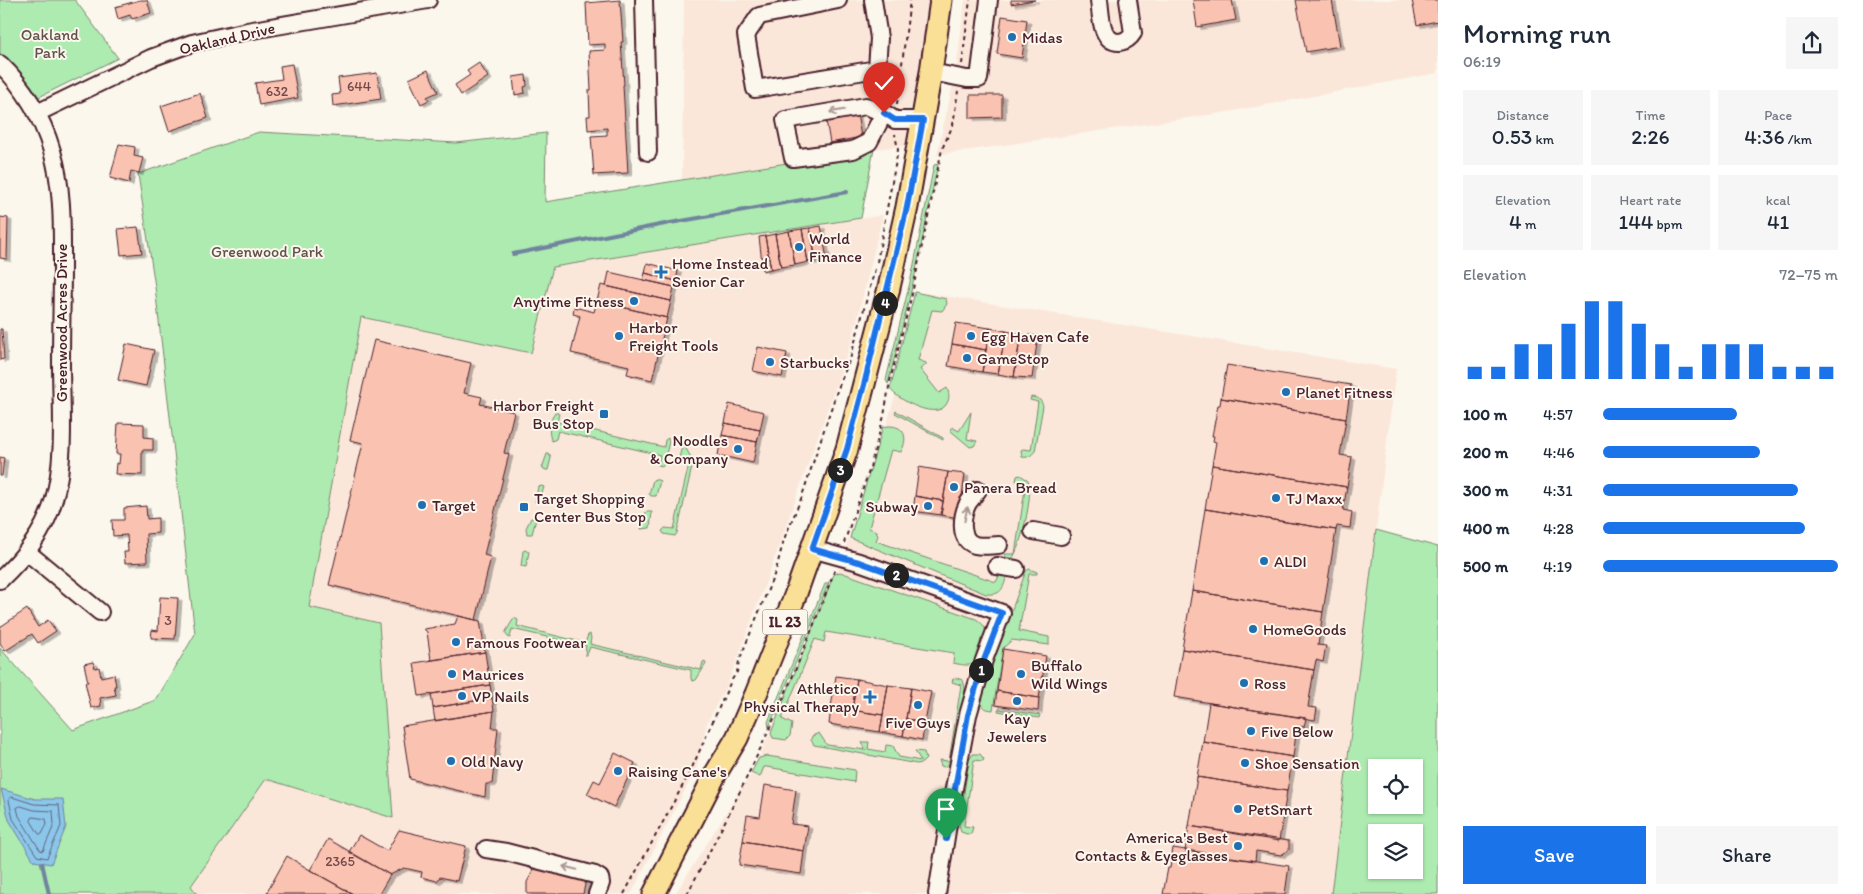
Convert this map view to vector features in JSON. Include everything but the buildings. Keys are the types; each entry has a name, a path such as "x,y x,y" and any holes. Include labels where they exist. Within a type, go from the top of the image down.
{"main road":[{"name":"IL 23","path":"654,894 716,773 737,738 812,549 847,449 907,207 932,72 941,0"}],"street":[{"name":"Oakland Drive","path":"37,113 151,58 192,44 372,5 428,0"},
{"path":"644,0 648,152"},
{"path":"838,0 759,16 746,35 755,89 877,69 879,38 873,0"},
{"path":"932,72 967,79 979,79 990,0"},
{"path":"1098,0 1104,32 1110,39 1120,42 1130,37 1133,33 1128,0"},
{"name":"Greenwood Acres Drive","path":"0,64 21,88 37,113 52,152 62,206 60,446 54,500 43,526 27,552 0,580"},
{"path":"889,117 869,142 853,150 793,158 785,120 866,106 889,117 923,120"},
{"path":"978,490 968,504 963,534 974,545 1000,545"},
{"path":"1033,531 1060,536"},
{"path":"812,549 859,562 1002,613 982,664 968,715 953,792 937,894"},
{"path":"27,552 100,612"},
{"path":"997,566 1016,569"},
{"path":"486,848 595,875 600,878 601,883 597,894"}],"path":[{"path":"624,894 682,786 737,672 776,570 784,539 801,499 837,391 851,356 876,266 898,150 889,117 910,0"}],"shaded area":[{"path":"684,0 933,0 914,145 874,149 682,180"},
{"path":"965,0 1438,0 1438,73 1228,112 937,155 956,70"},
{"path":"883,215 852,341 772,566 729,681 707,723 697,767 631,894 197,894 191,887 265,779 393,817 309,607 361,317 531,353 553,267"},
{"path":"926,293 1396,369 1331,894 675,894 754,769 832,587 882,439"}],"green space":[{"name":"Oakland Park","path":"0,0 75,0 118,58 37,98 0,55"},
{"name":"Greenwood Park","path":"259,132 456,143 546,133 545,202 874,149 861,218 553,267 531,353 361,317 309,607 379,623 393,818 266,779 191,886 197,894 0,894 0,648 73,730 156,700 195,634 155,287 138,174"},
{"path":"938,164 915,275 888,384 886,380 912,274 934,165"},
{"path":"915,292 946,299 947,304 942,311 932,310 918,360 926,363 920,369 939,393 947,388 948,390 949,397 947,403 942,408 935,410 927,410 909,403 894,394 890,389"},
{"path":"1031,397 1039,399 1043,406 1035,451 1029,456 1022,457 1021,450 1031,450 1038,402 1030,400"},
{"path":"896,411 943,438 943,440 895,413"},
{"path":"555,412 559,414 557,422 664,447 665,440 668,438 669,442 663,466 658,465 660,455 558,431 556,439 552,441 550,438 550,426"},
{"path":"971,412 967,439 977,441 974,446 970,447 951,431 952,427 959,431"},
{"path":"883,427 899,428 905,438 901,452 891,450 869,528 876,531 878,536 876,541 996,582 1000,574 1006,577 1006,579 999,592 986,594 850,538"},
{"path":"685,447 692,459 692,467 675,536 664,534 662,531 665,528 674,529 689,464 680,461 679,458 681,450"},
{"path":"547,454 551,458 548,470 546,470 542,468"},
{"path":"1020,475 1028,480 1029,497 1023,532 1015,554 1026,483 1016,481 1017,476"},
{"path":"655,479 660,481 656,496 651,496 649,494"},
{"path":"538,487 544,487 539,503 535,502"},
{"path":"646,512 652,512 650,528 641,529"},
{"path":"531,518 536,519 532,534 527,534 526,528"},
{"path":"1376,530 1438,547 1438,894 1331,894"},
{"path":"523,551 529,552 526,567 521,566"},
{"path":"1005,554 1015,554 1012,559 1008,560 1005,558"},
{"path":"1029,569 1037,572 1037,574 1029,574 1019,631 1049,637 1049,645 1012,640 1003,648 993,710 984,708 979,699 1026,571"},
{"path":"840,572 976,619 983,625 986,632 985,639 981,639 980,643 983,644 978,657 970,665 953,663 954,653 826,632 824,642 815,639 782,719 792,724 790,736 786,740 773,738 771,733 834,574"},
{"path":"829,582 769,727 768,722 825,584"},
{"path":"514,618 518,620 517,626 585,643 590,634 590,644 701,670 703,662 705,661 706,664 696,680 693,681 691,679 691,670 590,647 587,655 585,655 586,646 512,629 510,638 505,633"},
{"path":"956,678 963,680 965,688 952,762 944,767 941,766 939,760 949,761 961,685 952,682"},
{"path":"999,709 1040,715 1039,718 998,711"},
{"path":"819,733 827,745 866,750 862,742 869,742 868,749 885,752 886,745 893,746 899,757 921,761 915,751 924,752 926,759 922,763 917,764 814,745 811,740 812,736"},
{"path":"973,754 980,754 984,759 983,761 974,760 964,826 973,827 971,834 967,834 961,832 959,825 969,760"},
{"path":"767,756 855,770 854,782 767,767 764,767 760,777 751,773 759,758"}],"water":[{"path":"1,789 35,799 63,799 66,827 51,864 34,861 9,820"}],"waterway":[{"path":"513,254 670,223 847,192"},
{"path":"42,863 49,894"}],"place":[{"name":"Midas","path":"1012,37"},
{"name":"World Finance","path":"799,247"},
{"name":"Home Instead Senior Car","path":"661,272"},
{"name":"Anytime Fitness","path":"634,301"},
{"name":"Harbor Freight Tools","path":"619,336"},
{"name":"Egg Haven Cafe","path":"971,336"},
{"name":"GameStop","path":"967,358"},
{"name":"Starbucks","path":"770,362"},
{"name":"Planet Fitness","path":"1286,392"},
{"name":"Harbor Freight Bus Stop","path":"604,414"},
{"name":"Noodles & Company","path":"738,449"},
{"name":"Panera Bread","path":"954,487"},
{"name":"TJ Maxx","path":"1276,498"},
{"name":"Target","path":"422,505"},
{"name":"Subway","path":"928,506"},
{"name":"Target Shopping Center Bus Stop","path":"524,507"},
{"name":"ALDI","path":"1264,561"},
{"name":"HomeGoods","path":"1253,629"},
{"name":"Famous Footwear","path":"456,642"},
{"name":"Maurices","path":"452,674"},
{"name":"Buffalo Wild Wings","path":"1021,674"},
{"name":"Ross","path":"1244,683"},
{"name":"VP Nails","path":"462,696"},
{"name":"Athletico Physical Therapy","path":"870,697"},
{"name":"Kay Jewelers","path":"1017,701"},
{"name":"Five Guys","path":"918,705"},
{"name":"Five Below","path":"1251,731"},
{"name":"Old Navy","path":"451,761"},
{"name":"Shoe Sensation","path":"1245,763"},
{"name":"Raising Cane's","path":"618,771"},
{"name":"PetSmart","path":"1238,809"},
{"name":"America's Best Contacts & Eyeglasses","path":"1238,846"}],"route":[{"path":"884,113 895,120 923,120 907,207 865,381 847,449 812,549 859,562 1002,613 984,660 968,715 955,778 946,839"}]}
